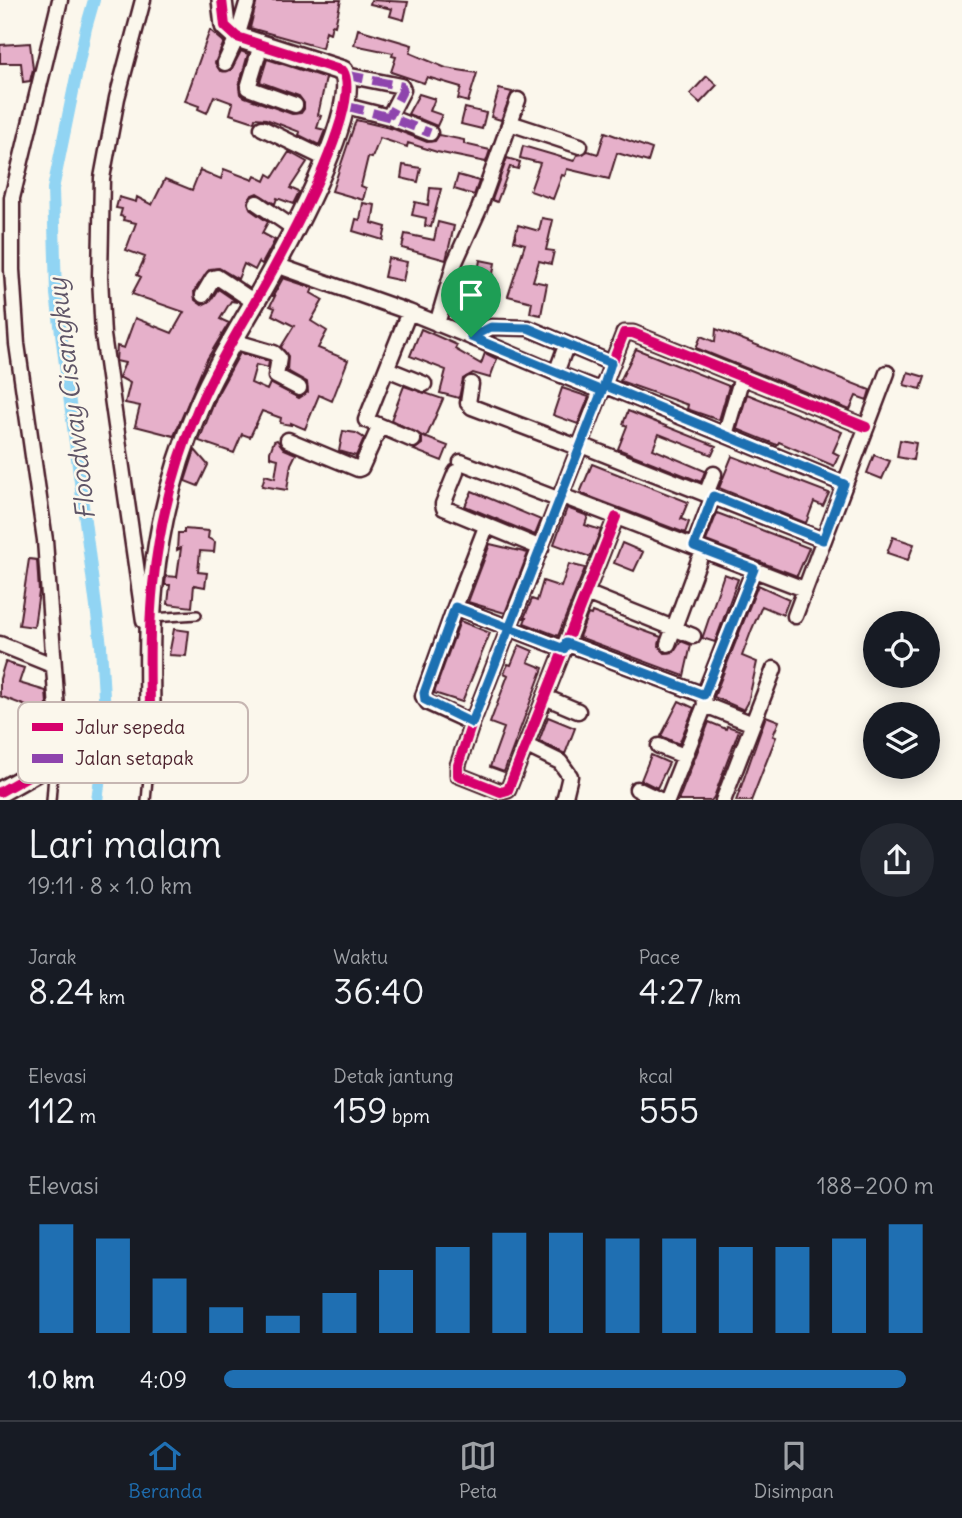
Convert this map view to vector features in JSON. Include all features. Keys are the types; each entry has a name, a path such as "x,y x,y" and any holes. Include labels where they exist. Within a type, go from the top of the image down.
{"street":[{"path":"55,702 45,540 18,344 12,270 12,198 60,0"},
{"path":"143,0 117,98 102,177 100,277 103,335 118,449 150,652"},
{"path":"149,702 151,618 162,531 187,437 209,385 295,229 346,106 349,82 338,68 237,37 225,26 222,0"},
{"path":"225,63 237,37 248,0"},
{"path":"261,45 248,88 295,105"},
{"path":"346,75 401,86 402,90 389,117"},
{"path":"437,324 455,262 479,209 517,100"},
{"path":"346,106 389,117 430,134"},
{"path":"510,123 580,146"},
{"path":"262,128 326,159"},
{"path":"257,203 295,229"},
{"path":"276,265 409,312 556,373 603,388 725,435 844,484"},
{"path":"204,295 213,278 217,277 256,303"},
{"path":"409,312 366,420 413,440"},
{"path":"471,337 491,327 528,328 611,363"},
{"path":"616,517 527,746 506,792 459,775 457,768 472,723 622,336 628,332 866,427"},
{"path":"233,341 274,353 279,358 276,376 299,388"},
{"path":"556,373 566,346"},
{"path":"387,369 424,384"},
{"path":"795,616 887,373"},
{"path":"725,435 742,377"},
{"path":"471,384 468,402 472,407 823,540"},
{"path":"288,440 358,469 361,468 380,426"},
{"path":"541,548 444,507 458,467 616,517 697,553 754,569 804,589"},
{"path":"668,644 697,553 714,474"},
{"path":"472,723 428,703 423,696 486,527"},
{"path":"637,789 665,800 754,569"},
{"path":"586,593 692,636"},
{"path":"455,607 704,700 753,724"},
{"path":"0,644 51,665"},
{"path":"723,800 774,669"},
{"path":"545,698 578,711"},
{"path":"527,746 564,766 570,776 564,800"},
{"path":"659,746 684,756"},
{"path":"0,792 18,782"}],"lane":[{"path":"151,618 197,615"}],"building":[{"path":"257,0 341,0 335,26 332,25 330,33 326,31 322,48 250,28"},
{"path":"371,0 408,2 404,20 390,16 392,9 370,4"},
{"path":"358,29 412,45 410,53 446,68 477,73 468,102 458,99 461,87 427,77 424,83 391,72 396,57 392,56 393,53 354,45"},
{"path":"210,30 224,42 215,63 220,71 231,70 241,51 248,54 239,86 240,94 245,97 292,114 301,113 304,109 304,103 299,96 260,82 267,59 326,78 317,128 325,130 319,145 299,135 300,132 266,119 255,118 254,122 230,114 233,103 214,96 207,113 198,109 199,106 185,101"},
{"path":"30,43 33,69 30,81 23,82 21,63 0,63 0,45"},
{"path":"707,76 717,85 700,103 690,94"},
{"path":"499,89 512,92 501,120 491,117"},
{"path":"419,94 435,99 430,111 442,115 437,126 408,114"},
{"path":"465,108 486,113 482,129 461,124"},
{"path":"356,120 394,129 427,142 435,141 439,135 464,140 464,144 490,150 486,162 408,143 407,147 380,138 372,158 368,157 361,186 366,188 363,200 332,191"},
{"path":"605,132 652,149 648,162 617,153 609,179 567,169 553,199 530,191 540,163 520,158 523,146 574,161 577,155 588,151 598,154"},
{"path":"289,152 307,162 290,188 299,192 293,204 277,198 275,204 257,193 252,195 248,202 251,210 268,222 262,233 275,240 262,264 259,262 255,270 244,264 238,279 219,268 210,269 194,291 195,300 202,305 211,300 218,289 237,302 231,301 220,319 229,323 206,361 174,436 135,426 140,406 125,403 130,383 119,377 125,363 116,361 117,346 124,348 135,318 172,333 184,312 132,294 141,277 137,275 145,257 126,250 136,223 123,220 124,217 120,216 122,209 116,208 119,197 136,202 137,197 152,205 165,179 192,190 200,170 221,179 224,169 253,180 255,176 265,181 268,174 273,177"},
{"path":"507,158 520,162 518,169 510,167 497,202 492,200"},
{"path":"403,165 421,168 418,182 401,178"},
{"path":"458,175 479,181 474,195 454,189"},
{"path":"430,188 441,189 431,227 425,226 426,218 412,215 415,202 428,205"},
{"path":"363,203 375,205 372,223 386,227 383,240 353,231 356,219 360,220"},
{"path":"542,218 553,220 546,250 554,251 551,264 539,261 533,281 547,284 541,315 530,313 532,302 508,296 525,244 514,241 518,225 539,231"},
{"path":"438,222 454,226 446,260 402,248 405,234 434,240"},
{"path":"388,258 407,262 403,281 384,277"},
{"path":"480,260 495,263 492,279 477,277"},
{"path":"283,278 313,288 311,293 323,300 311,321 327,331 318,348 348,360 332,401 319,395 305,429 291,423 280,423 281,418 262,411 250,437 242,434 234,453 199,441 218,393 240,353 269,361 268,368 256,365 251,383 267,390 270,383 299,398 308,392 307,382 287,371 288,356 281,347 294,326 272,315 275,308 270,306"},
{"path":"421,329 457,345 455,349 481,364 485,353 497,359 490,378 473,373 463,379 459,398 440,393 446,370 410,356"},
{"path":"716,329 870,390 867,400 856,396 850,410 696,348 701,336 715,342"},
{"path":"636,349 729,386 719,420 687,409 688,405 620,381"},
{"path":"908,372 925,377 921,389 904,385"},
{"path":"404,386 443,399 426,438 391,420"},
{"path":"562,388 589,397 578,424 553,415"},
{"path":"747,394 842,432 833,452 839,455 834,466 779,442 777,445 737,429"},
{"path":"628,411 716,446 712,455 659,434 653,449 705,471 701,482 618,449 627,426 623,424"},
{"path":"343,431 356,433 364,438 356,456 339,451"},
{"path":"422,436 448,446 442,461 414,450 422,444"},
{"path":"277,440 284,449 296,454 291,464 287,490 262,486 265,475 275,478 278,459 270,457 270,452"},
{"path":"900,440 916,443 913,460 897,457"},
{"path":"195,450 208,465 198,486 185,481"},
{"path":"874,455 890,461 882,479 867,473"},
{"path":"732,456 829,493 823,506 814,502 806,523 719,488"},
{"path":"592,464 688,502 681,519 689,522 685,533 580,493"},
{"path":"472,491 541,520 535,535 465,506"},
{"path":"567,508 588,516 585,525 601,530 590,557 554,544"},
{"path":"717,513 809,548 797,576 706,541"},
{"path":"184,529 209,531 208,538 215,542 214,552 200,551 198,572 207,573 205,587 194,585 192,607 168,604 170,585 165,585 166,576 177,577 181,548 177,550 178,533 184,533"},
{"path":"893,537 914,544 908,560 887,553"},
{"path":"622,543 643,552 634,571 614,563"},
{"path":"490,544 528,553 505,613 468,602"},
{"path":"29,559 37,560 39,592 34,627 19,625"},
{"path":"569,564 585,568 558,636 524,623 532,599 537,601 543,581 561,587"},
{"path":"724,574 738,579 715,642 702,638"},
{"path":"758,585 789,599 783,615 762,606 752,629 742,656 757,662 744,710 714,697"},
{"path":"592,612 661,637 659,646 665,653 674,652 681,641 691,645 684,676 579,637 588,614 591,615"},
{"path":"460,621 490,633 462,702 434,693"},
{"path":"174,629 189,631 186,656 169,655"},
{"path":"519,645 533,651 528,662 543,668 504,772 490,767 504,728 490,723 508,675 504,673 508,664 511,665"},
{"path":"5,662 24,668 19,683 46,691 47,702 18,703 0,696 0,679"},
{"path":"679,701 694,708 679,744 661,736"},
{"path":"766,716 779,721 773,736 776,737 751,800 736,800"},
{"path":"548,717 575,728 565,754 539,741"},
{"path":"709,722 726,729 727,726 739,730 712,800 678,800"},
{"path":"651,755 669,763 657,788 641,780"}],"waterway":[{"name":"Floodway Cisangkuy","path":"94,0 53,189 56,294 101,646 104,702"},
{"name":"Floodway Cisangkuy","path":"97,800 99,783"}],"marked path":[{"path":"346,75 401,86 403,90 389,117"},
{"path":"346,106 389,117 430,133"}],"cycle path":[{"path":"150,702 153,585 159,540 175,471 207,388 310,198 335,138 347,87 343,71 237,37 225,26 222,0"},
{"path":"616,517 508,790 501,792 458,775 458,765 472,723 624,333 633,333 866,427"},
{"path":"0,792 18,782"}],"route":[{"path":"471,337 491,327 528,328 611,363 604,385 844,484 823,540 713,496 694,546 754,569 704,695 566,643 564,649 508,627 455,607 423,696 425,700 472,723 508,627 602,391 471,337"}]}
